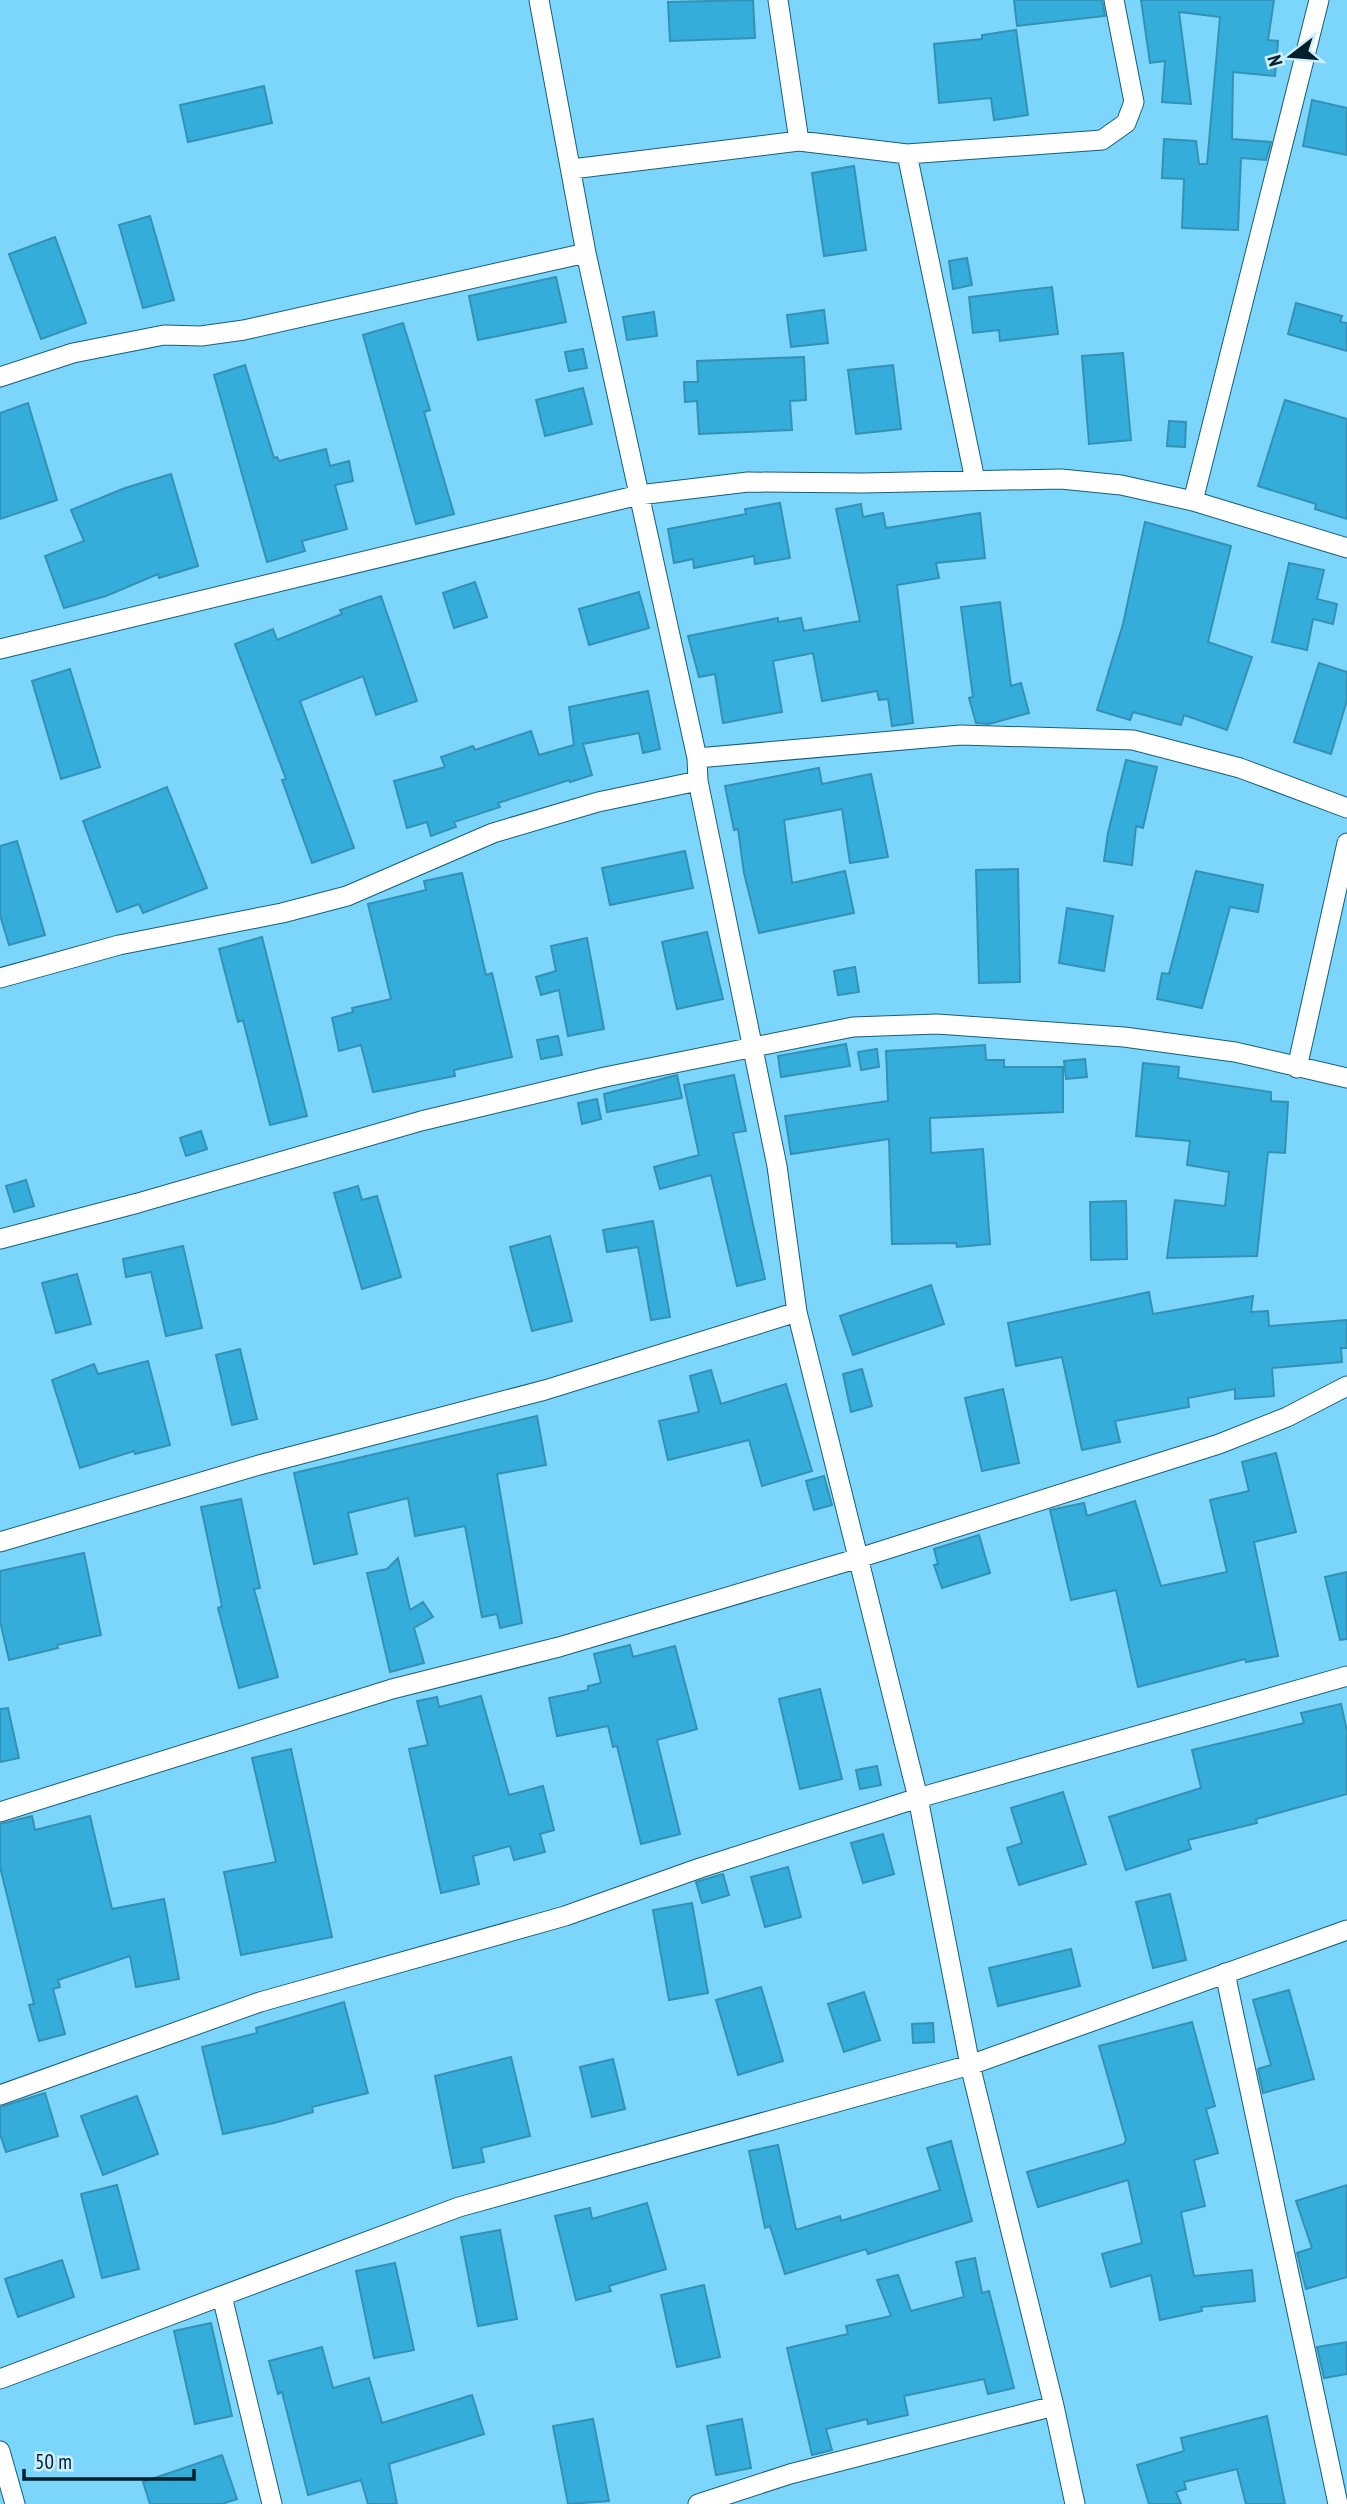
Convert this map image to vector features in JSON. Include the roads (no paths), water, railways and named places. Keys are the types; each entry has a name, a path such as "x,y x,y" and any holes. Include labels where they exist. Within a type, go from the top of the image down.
{"street":[{"path":"539,0 586,253 697,758 698,781 777,1166 797,1312 918,1798 970,2064 1055,2406 1075,2504"},
{"path":"778,0 799,141"},
{"path":"572,169 799,141 907,154 1102,139 1126,123 1135,102 1114,0"},
{"path":"1193,501 1319,0"},
{"path":"907,154 975,480"},
{"path":"0,377 86,351 164,335 201,336 244,330 586,253"},
{"path":"1,647 639,495 748,482 863,483 1061,479 1109,484 1193,501 1347,548"},
{"path":"697,758 961,735 1133,740 1240,768 1347,808"},
{"path":"0,978 119,945 282,913 347,896 493,832 598,802 698,781"},
{"path":"1297,1068 1347,843"},
{"path":"0,1239 138,1203 421,1121 753,1045 853,1027 937,1024 1124,1037 1235,1052 1347,1078"},
{"path":"0,1542 259,1465 545,1390 797,1312"},
{"path":"0,1812 392,1689 559,1647 859,1558 1219,1444 1287,1417 1347,1386"},
{"path":"0,2095 260,2003 565,1916 699,1868 918,1798 1347,1676"},
{"path":"0,2379 459,2207 970,2064 1347,1930"},
{"path":"1225,1973 1338,2504"},
{"path":"222,2296 272,2504"},
{"path":"698,2504 790,2474 1055,2406"},
{"path":"0,2451 15,2504"}]}
